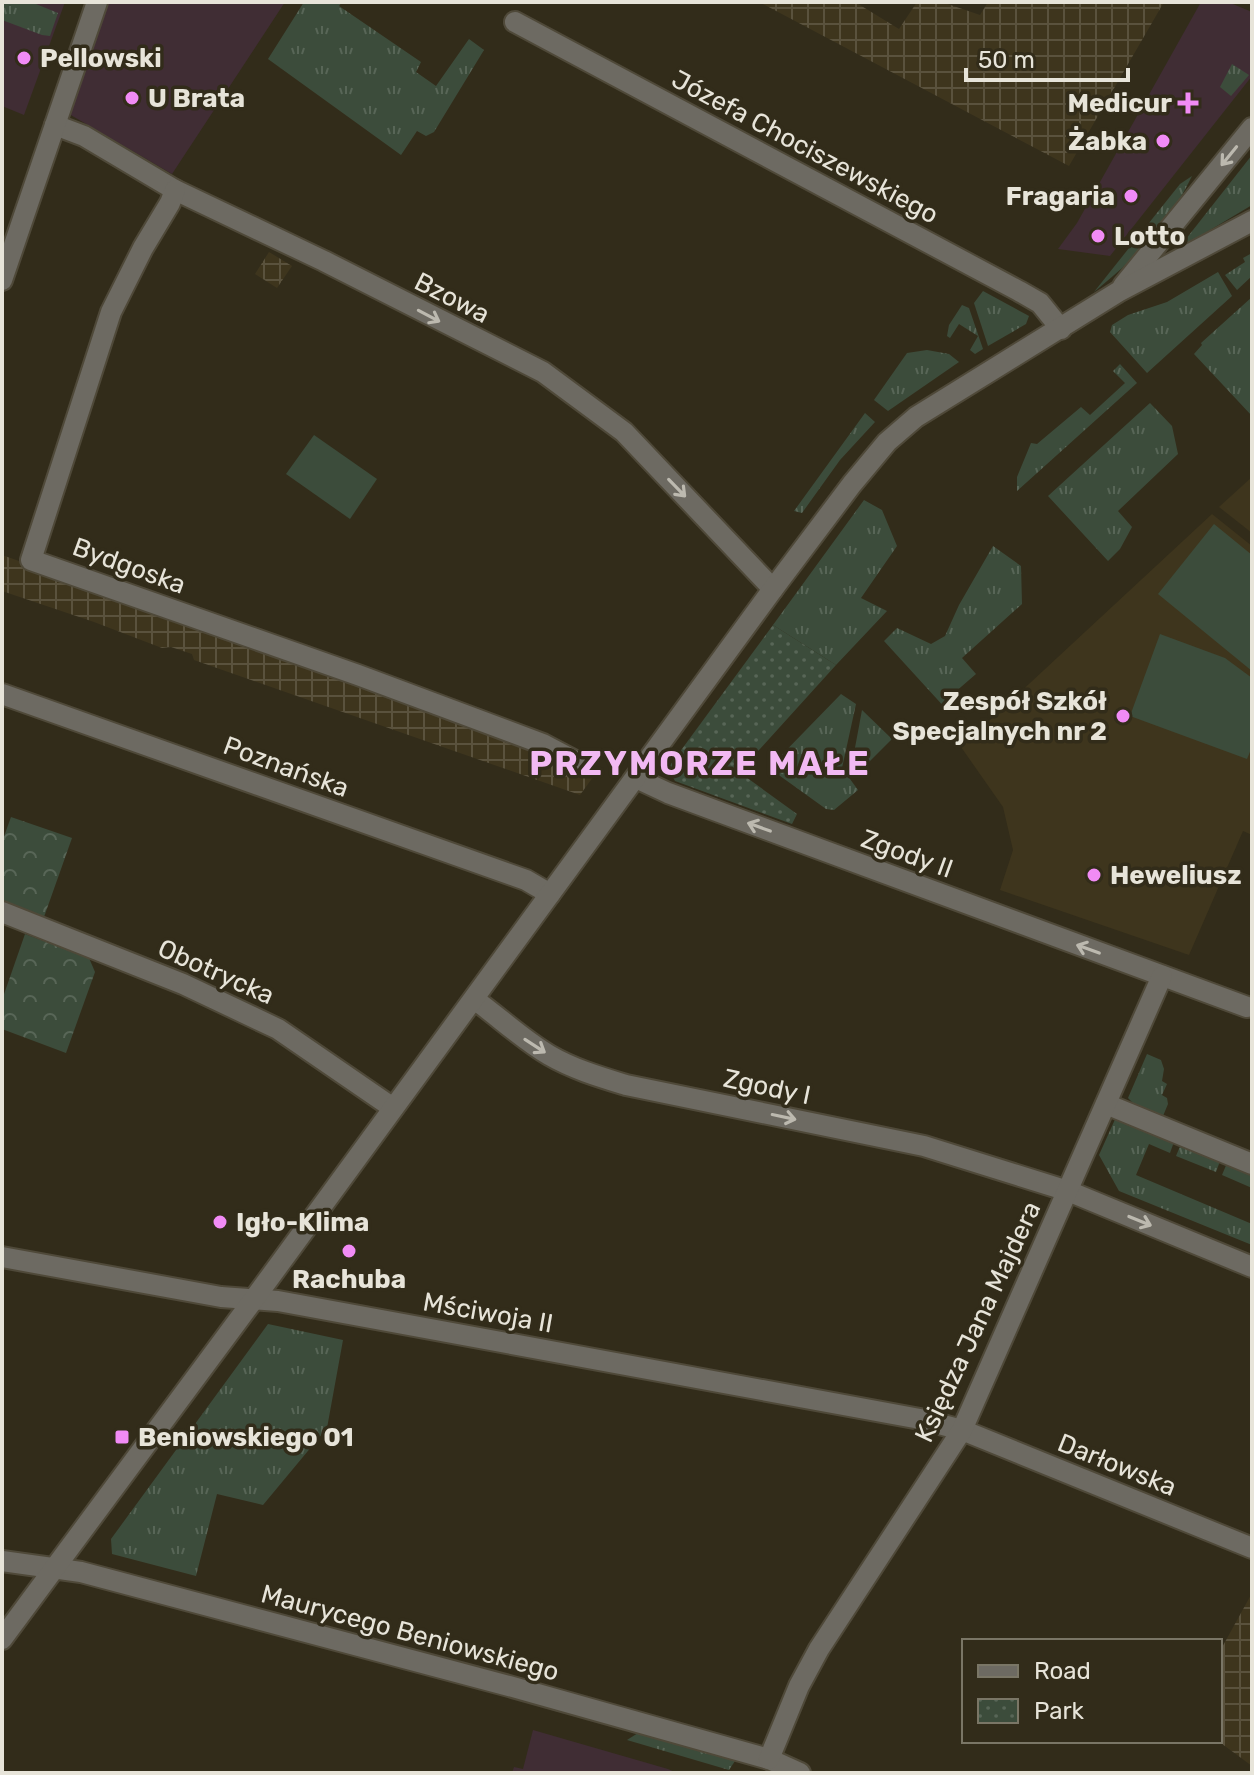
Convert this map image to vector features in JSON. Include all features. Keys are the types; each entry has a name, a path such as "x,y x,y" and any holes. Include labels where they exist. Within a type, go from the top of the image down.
{"street":[{"path":"2,280 97,2"},
{"name":"Józefa Chociszewskiego","path":"515,22 1029,297 1049,312 1061,329"},
{"name":"Bzowa","path":"55,125 84,136 175,190 543,372 624,432 773,589"},
{"path":"1118,292 1252,128"},
{"name":"Bydgoska","path":"175,190 111,312 31,560 543,744 581,764"},
{"path":"2,1639 773,589 887,442 916,417 1118,292 1252,221"},
{"name":"Poznańska","path":"2,694 526,880 550,894"},
{"name":"Zgody II","path":"636,778 668,793 1247,1007"},
{"name":"Obotrycka","path":"2,912 183,984 278,1029 393,1108"},
{"name":"Księdza Jana Majdera","path":"769,1759 799,1686 819,1649 962,1430 1162,976"},
{"name":"Zgody I","path":"474,999 521,1037 552,1057 586,1073 626,1085 924,1146 1068,1191 1252,1267"},
{"path":"1106,1104 1252,1164"},
{"name":"Mściwoja II","path":"2,1257 221,1297 278,1301 917,1418 962,1430"},
{"name":"Darłowska","path":"962,1430 1252,1548"},
{"name":"Maurycego Beniowskiego","path":"2,1561 81,1572 342,1641 769,1759 800,1773"}],"shaded area":[{"path":"2,2 65,2 24,115 2,106"},
{"path":"108,2 285,2 172,174 69,114"},
{"path":"759,2 855,2 899,29 917,2 942,2 980,15 988,2 1164,2 1069,166"},
{"path":"1201,2 1228,2 1252,12 1252,76 1110,256 1058,249 1077,223"},
{"path":"269,252 292,266 277,288 255,274"},
{"path":"1252,477 1252,533 1219,507"},
{"name":"Zespół Szkół Specjalnych nr 2","path":"1212,514 1252,546 1252,835 1243,831 1189,955 1000,890 1013,850 1003,807 961,747"},
{"path":"2,555 411,700 596,773 580,795 194,660 192,654 171,647 162,648 2,591"},
{"path":"1252,1593 1252,1766 1221,1743 1222,1647"},
{"path":"533,1730 677,1773 512,1773 514,1767 523,1769"}],"green space":[{"path":"2,2 31,2 58,13 50,36 2,20"},
{"path":"304,2 342,2 339,6 421,62 416,72 436,86 469,39 484,50 434,132 426,136 417,131 401,155 268,59"},
{"path":"1232,64 1249,75 1231,96 1220,87"},
{"path":"1252,155 1252,205 1182,244"},
{"path":"1192,176 1172,211 1150,240 1094,292 1180,184"},
{"path":"1252,253 1252,276 1237,290 1225,275 1245,262 1243,258"},
{"path":"1218,272 1232,296 1147,373 1110,332 1112,325 1128,315 1167,302"},
{"path":"983,291 1029,316 1026,324 988,346 974,303"},
{"path":"1252,297 1252,416 1194,354 1201,343"},
{"path":"962,305 969,308 983,349 975,354 970,350 978,336 959,324 950,338 947,336 949,325"},
{"path":"927,350 949,354 959,362 888,411 874,400 907,353"},
{"path":"1120,364 1137,383 1017,491 1017,477 1031,443 1037,444 1081,407 1090,415 1125,383 1113,371"},
{"path":"1150,403 1172,426 1178,454 1118,511 1132,527 1120,549 1108,561 1048,496"},
{"path":"865,413 875,422 840,460 802,513 794,511"},
{"path":"314,435 377,479 350,519 286,474"},
{"path":"864,500 882,510 897,546 861,598 887,611 836,665 773,625"},
{"path":"1214,524 1252,555 1252,671 1158,594"},
{"path":"993,546 1021,566 1022,604 962,658 976,674 954,693 947,710 884,641 897,628 931,644 945,636"},
{"path":"773,625 836,665 739,772 797,814 792,824 675,781 668,768"},
{"path":"1160,634 1225,658 1252,678 1252,747 1247,759 1130,716"},
{"path":"841,694 856,704 842,768 858,790 834,810 826,809 769,768"},
{"path":"862,710 892,739 858,773 852,764"},
{"path":"11,817 72,838 44,917 2,901 2,842"},
{"path":"25,934 89,958 95,972 66,1053 2,1029 2,1000"},
{"path":"1147,1054 1161,1060 1164,1069 1162,1081 1167,1084 1162,1095 1167,1098 1168,1104 1163,1116 1135,1105 1128,1098"},
{"path":"1117,1115 1175,1139 1170,1153 1149,1144 1136,1175 1252,1224 1252,1245 1119,1191 1099,1155"},
{"path":"1181,1144 1220,1161 1216,1172 1176,1156"},
{"path":"1227,1163 1252,1171 1252,1188 1222,1175"},
{"path":"268,1324 343,1340 327,1428 263,1505 217,1494 196,1576 112,1554 111,1539"},
{"path":"638,1733 735,1761 729,1770 627,1740"}],"place":[{"name":"Pellowski","path":"24,58"},
{"name":"U Brata","path":"132,98"},
{"name":"Medicur","path":"1188,103"},
{"name":"Żabka","path":"1163,141"},
{"name":"Fragaria","path":"1131,196"},
{"name":"Lotto","path":"1098,236"},
{"name":"Zespół Szkół Specjalnych nr 2","path":"1123,716"},
{"name":"Heweliusz","path":"1094,875"},
{"name":"Igło-Klima","path":"220,1222"},
{"name":"Rachuba","path":"349,1251"},
{"name":"Beniowskiego 01","path":"122,1437"}],"district":[{"name":"PRZYMORZE MAŁE","path":"700,763"}]}
